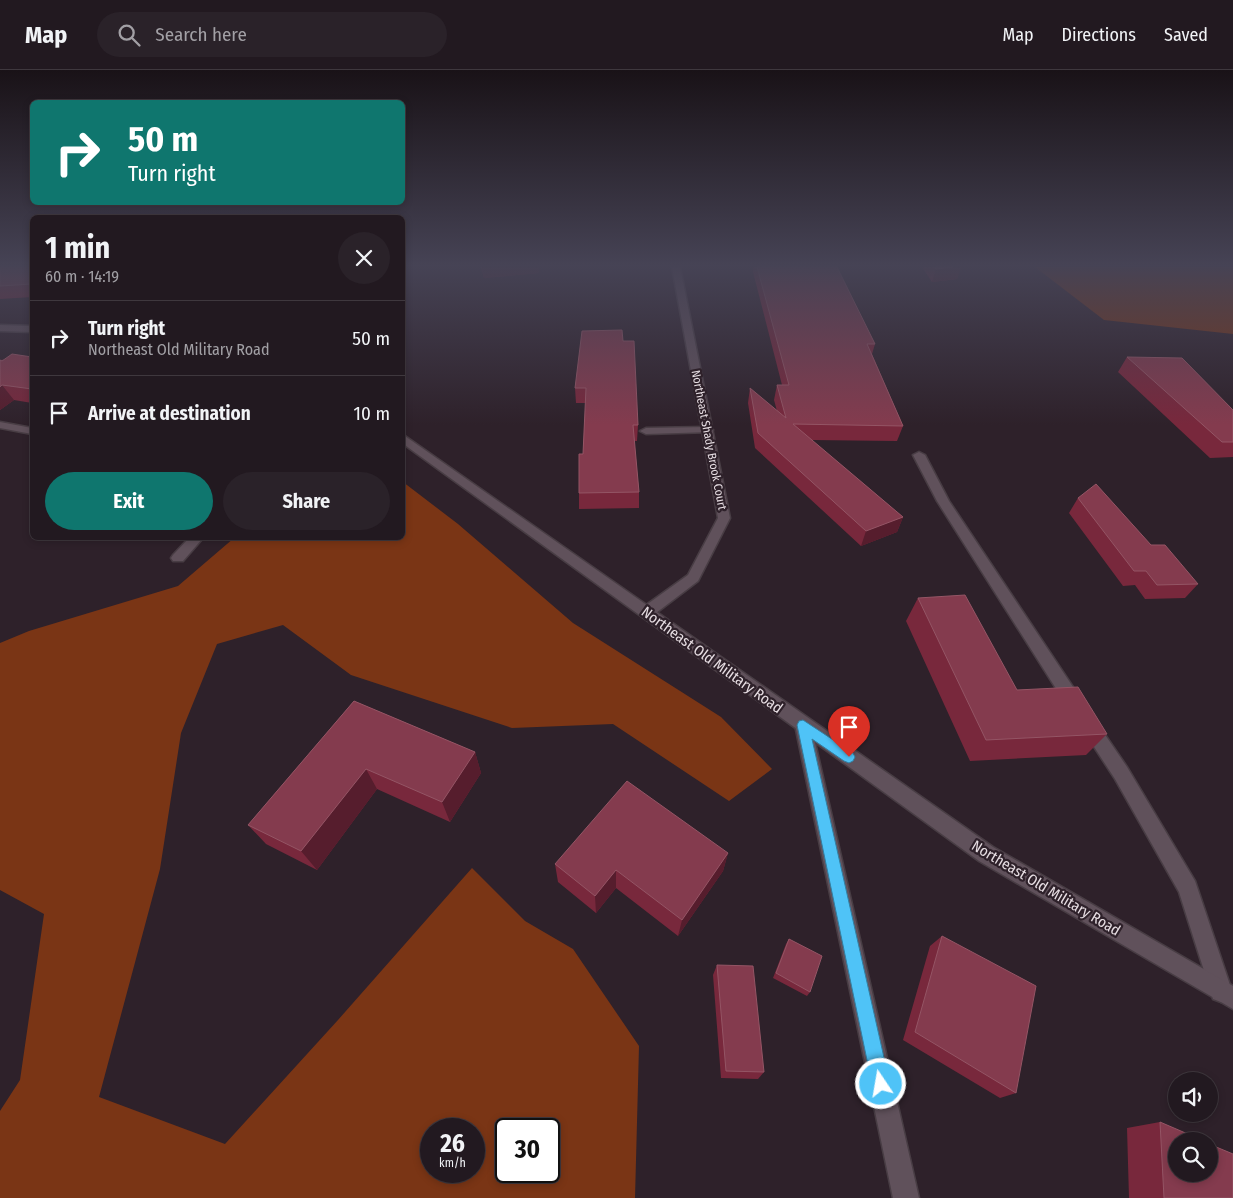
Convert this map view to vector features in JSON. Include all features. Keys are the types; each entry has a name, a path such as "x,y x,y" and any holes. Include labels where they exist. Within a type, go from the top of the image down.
{"street":[{"name":"Northeast Shady Brook Court","path":"646,612 693,578 724,518 686,320"},
{"path":"0,328 30,329"},
{"path":"3,425 30,431"},
{"path":"646,431 707,430"},
{"name":"Northeast Old Military Road","path":"405,439 986,854 1227,994"},
{"path":"919,456 943,501 1121,773 1188,888 1227,994"},
{"path":"178,558 194,540"},
{"path":"803,725 906,1198"}],"shaded area":[{"path":"1104,320 1233,320 1233,334"},
{"path":"405,484 458,524 573,623 721,717 772,769 729,801 613,724 512,728 351,675 283,625 217,644 181,733 160,869 99,1097 225,1144 338,1020 472,868 525,921 573,949 639,1046 635,1198 0,1198 0,1111 20,1080 44,914 0,890 0,643 29,631 178,586 232,540 405,540"}],"building":[{"path":"771,320 863,320 875,344 867,344 903,426 793,424 903,517 866,531 758,433 750,388 786,418 777,385 789,385"},
{"path":"622,330 623,341 634,341 638,425 633,425 639,492 579,493 579,454 583,454 586,388 575,388 582,331"},
{"path":"12,354 30,357 30,389 2,385 0,387 0,360 2,361"},
{"path":"1127,357 1182,358 1233,410 1233,442 1222,442"},
{"path":"1096,484 1151,545 1165,545 1198,584 1157,585 1146,571 1134,571 1078,498"},
{"path":"965,595 1017,690 1078,687 1107,734 986,740 918,598"},
{"path":"354,701 475,752 442,802 366,769 301,851 248,825"},
{"path":"627,781 728,853 682,920 616,870 595,896 555,864"},
{"path":"942,936 1036,986 1016,1093 915,1032"},
{"path":"789,939 822,956 810,992 776,973"},
{"path":"717,965 753,966 764,1072 726,1071"},
{"path":"1160,1122 1183,1132 1168,1132 1168,1182 1218,1182 1218,1148 1233,1154 1233,1198 1164,1198"}],"route":[{"path":"849,757 803,725 881,1084"}]}
